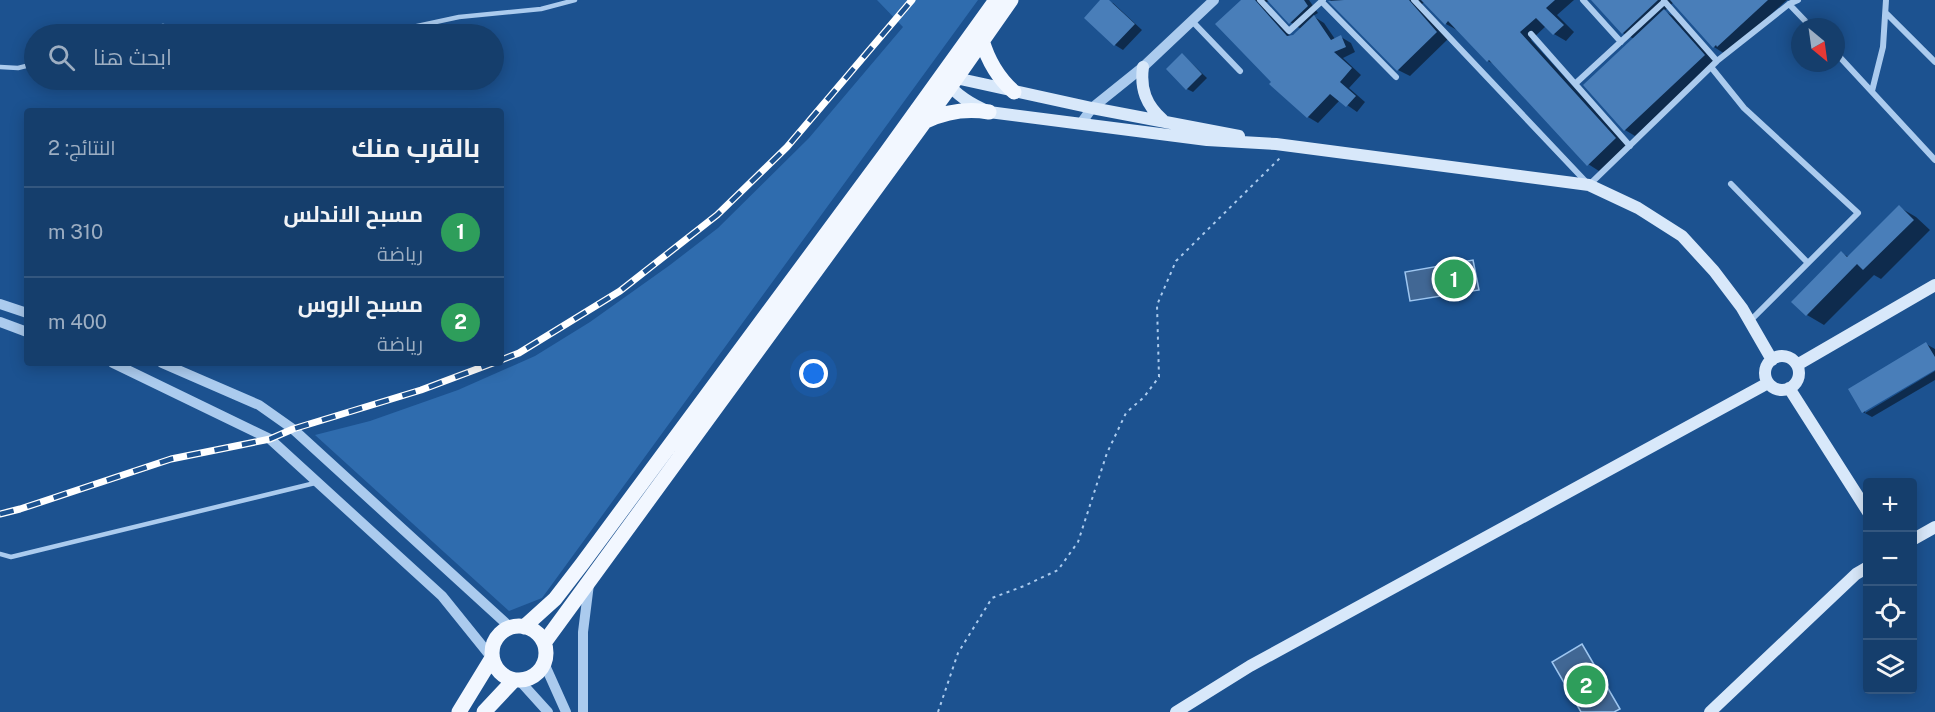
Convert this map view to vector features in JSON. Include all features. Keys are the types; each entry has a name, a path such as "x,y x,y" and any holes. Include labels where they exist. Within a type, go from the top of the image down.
{"main road":[{"path":"544,643 926,121 996,0"},
{"path":"459,712 492,658 495,641 500,634 517,627 555,599 1011,0"},
{"path":"982,40 990,63 1000,79 1014,92"},
{"path":"1143,67 1142,87 1145,96 1149,105 1162,120"},
{"path":"950,80 1276,144"},
{"path":"950,80 969,103 989,112"},
{"path":"926,121 950,111 969,110 1082,122 1207,140 1276,144 1589,185 1638,208 1682,236 1714,271 1750,321 1772,360"},
{"path":"1797,365 1935,285"},
{"path":"1784,356 1797,365 1799,376 1789,388 1778,390 1768,383 1765,372 1772,360 1784,356"},
{"path":"1176,712 1250,666 1768,383"},
{"path":"1789,388 1863,504"},
{"path":"1917,537 1935,527"},
{"path":"1710,712 1863,570"},
{"path":"484,712 517,680 534,675 544,663 546,655 544,643 538,634 517,627"},
{"path":"492,658 504,676 517,680"}],"street":[{"path":"1082,122 1092,108 1143,67 1215,0"},
{"path":"1260,0 1289,31 1323,1 1396,77"},
{"path":"1414,0 1589,185 1711,67 1789,4 1798,0"},
{"path":"1583,0 1621,42"},
{"path":"1872,91 1883,47 1886,0"},
{"path":"1576,83 1663,1 1718,61"},
{"path":"1789,4 1802,18"},
{"path":"1886,13 1935,62"},
{"path":"1192,21 1240,71"},
{"path":"1531,34 1630,146"},
{"path":"1845,62 1935,160"},
{"path":"1711,67 1744,108 1858,213 1750,321"},
{"path":"1731,184 1808,263"},
{"path":"0,304 24,312"},
{"path":"0,322 24,331"},
{"path":"119,366 270,439 442,596 492,658"},
{"path":"169,366 259,405 293,429 517,627"},
{"path":"583,712 583,632 590,581"},
{"path":"544,663 566,712"},
{"path":"517,680 548,712"}],"lane":[{"path":"424,24 459,16 541,9 574,0"},
{"path":"0,67 24,66"},
{"path":"0,554 11,557 318,483"}],"path":[{"path":"938,712 958,653 992,598 1058,570 1078,542 1107,453 1126,413 1144,397 1159,377 1157,305 1176,261 1292,146"}],"shaded area":[{"path":"877,0 978,0 542,598 509,611 315,435 370,421 458,390 535,356 590,322 718,228 809,138 903,27"},
{"path":"1473,260 1479,290 1410,301 1405,272"},
{"path":"1582,644 1620,709 1614,712 1581,712 1552,662"}],"building":[{"path":"1100,0 1109,0 1135,24 1114,46 1084,18"},
{"path":"1241,0 1255,0 1287,36 1293,35 1314,15 1331,40 1341,35 1346,47 1334,52 1352,68 1340,82 1356,96 1346,107 1330,94 1307,118 1269,84 1271,82 1215,24"},
{"path":"1267,0 1304,0 1308,6 1289,24"},
{"path":"1409,0 1437,32 1397,71 1328,1"},
{"path":"1421,0 1555,0 1546,8 1564,25 1553,35 1536,18 1520,32 1616,138 1587,166 1489,60 1487,62 1448,21 1445,25"},
{"path":"1591,0 1658,0 1622,34"},
{"path":"1670,0 1768,0 1717,47 1716,45 1713,48"},
{"path":"1664,9 1705,55 1624,131 1583,85"},
{"path":"1182,53 1202,74 1186,90 1166,69"},
{"path":"1899,205 1914,220 1863,270 1857,264 1806,316 1791,302 1841,251 1847,257"},
{"path":"1926,342 1935,357 1935,370 1862,413 1848,389"}],"railway":[{"path":"504,359 519,353 620,291 717,215 787,147 912,0"},
{"path":"0,514 171,459 270,439 293,429 421,390 485,366"}],"place":[{"name":"مسبح الاندلس","path":"1454,279"},
{"name":"مسبح الروس","path":"1586,685"}]}
